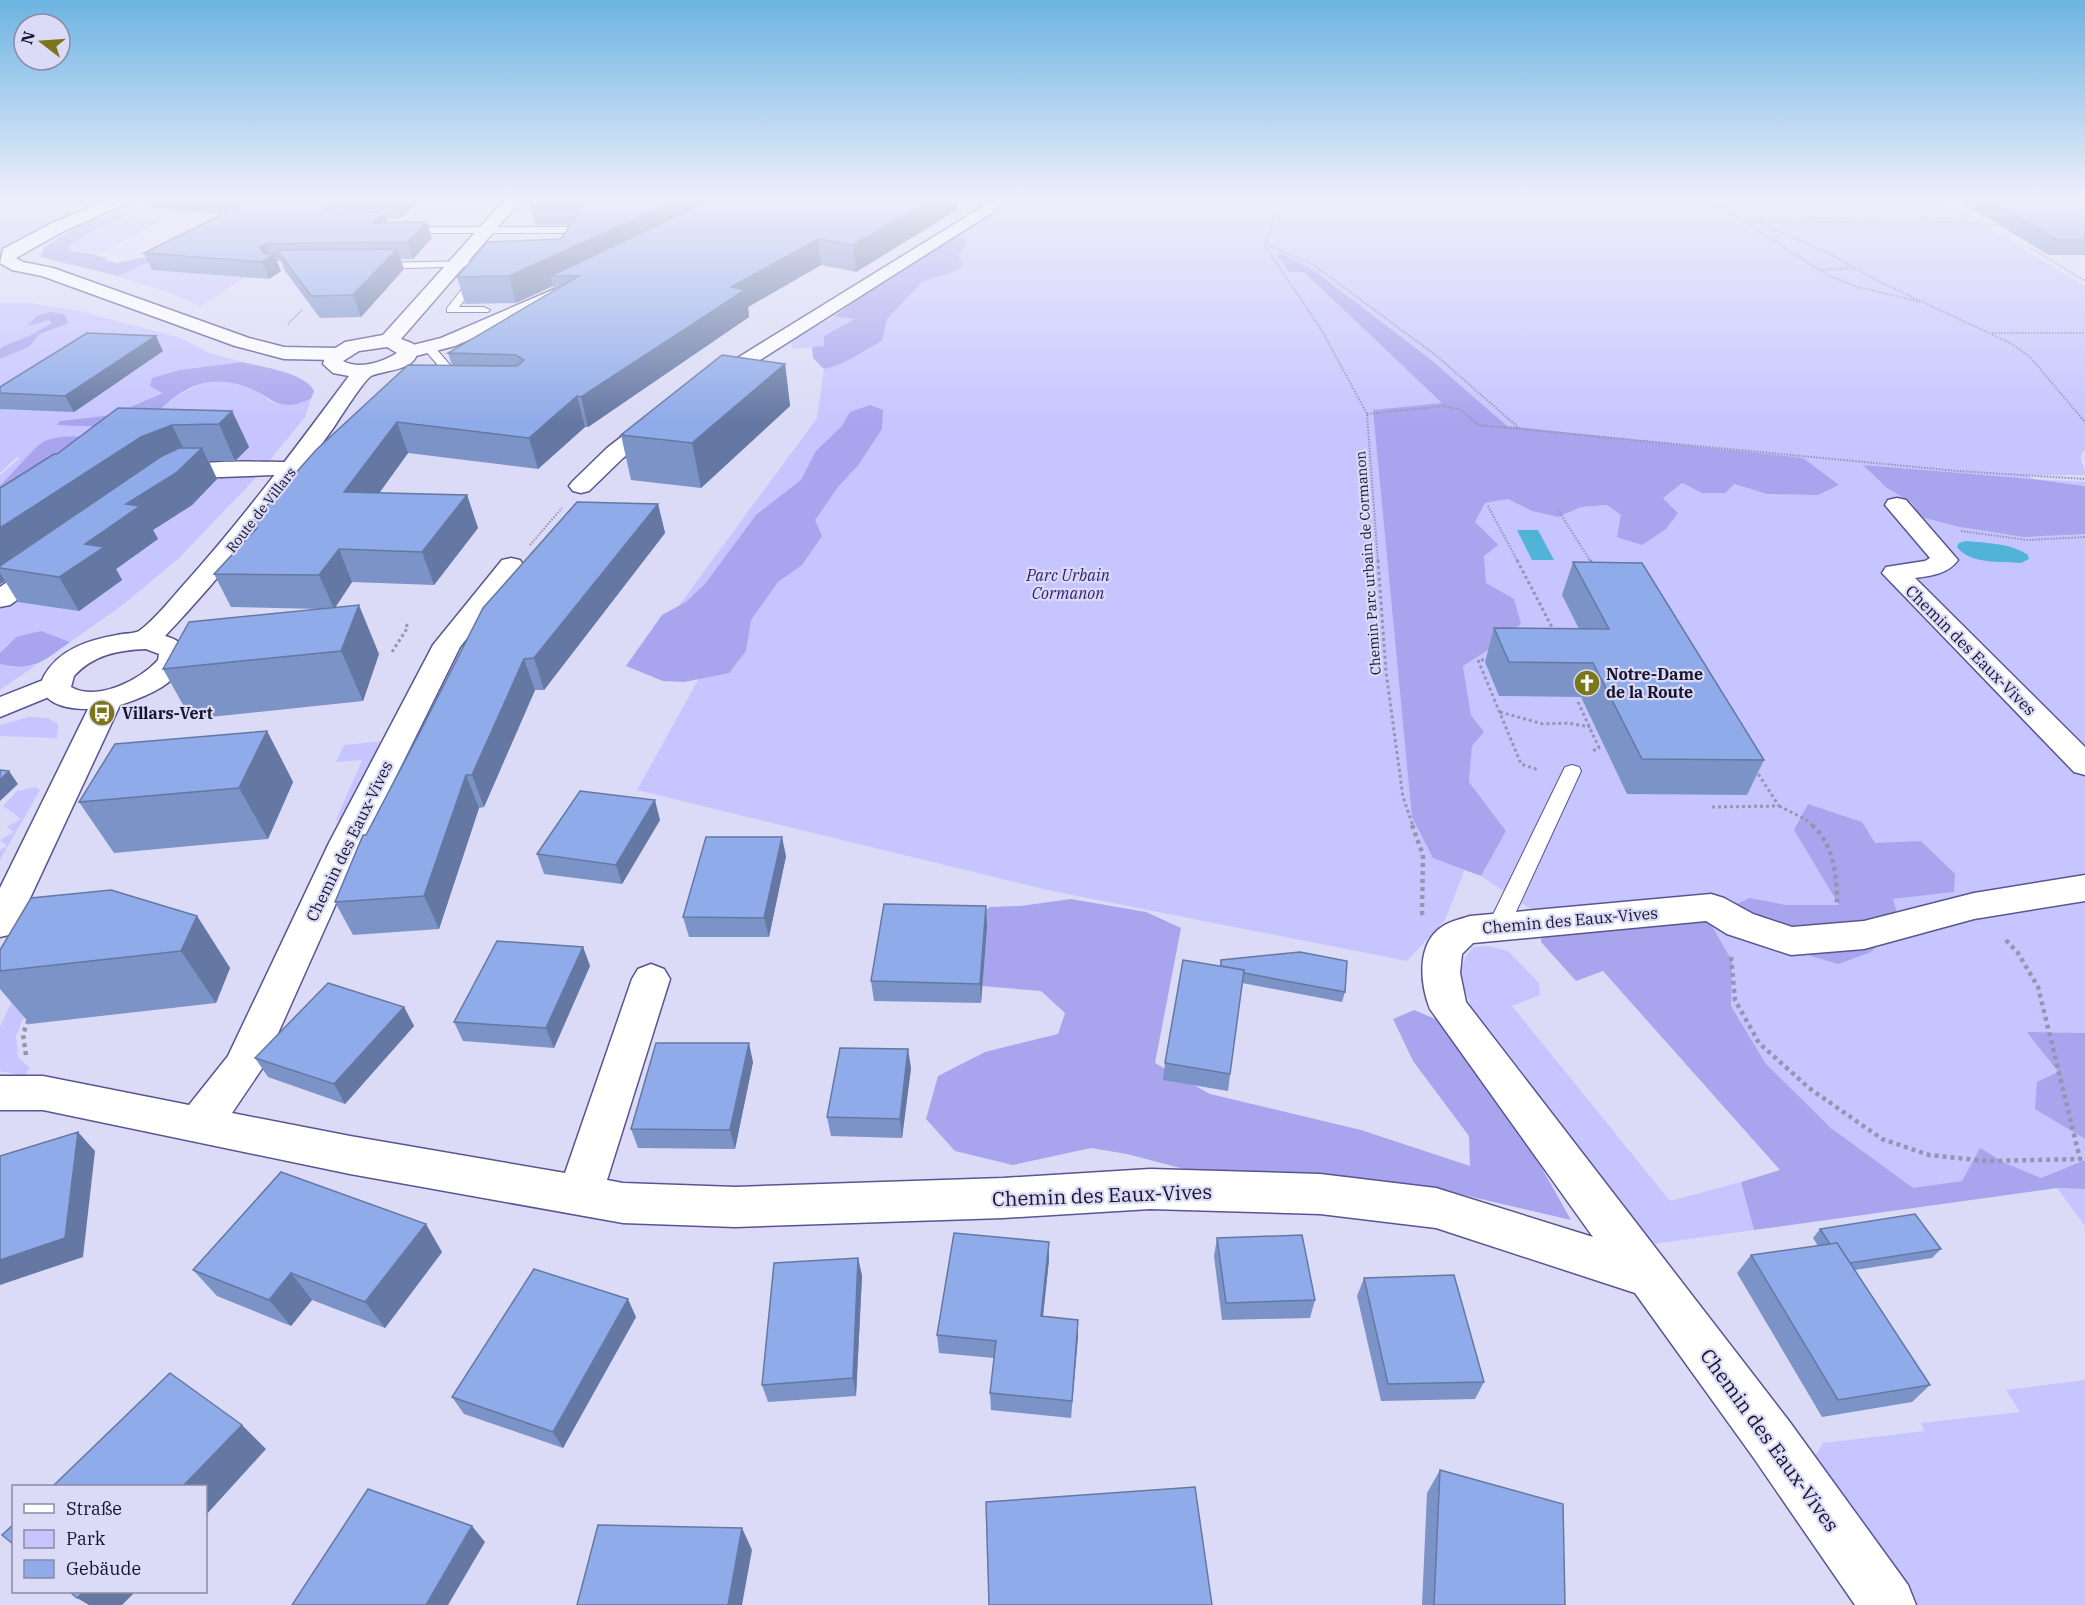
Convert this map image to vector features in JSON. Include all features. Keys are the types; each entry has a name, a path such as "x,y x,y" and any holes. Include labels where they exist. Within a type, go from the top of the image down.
{"street":[{"path":"47,272 242,342 284,353 336,354 354,346 389,341 404,345 408,352"},
{"path":"389,341 451,272"},
{"path":"697,392 888,272"},
{"path":"336,354 332,361 336,367 347,370 364,370 394,363 408,352 448,342 572,287"},
{"name":"Route de Villars","path":"146,640 221,561 293,470 364,370"},
{"path":"580,486 615,453 671,408"},
{"path":"150,494 189,471 293,470"},
{"path":"1897,505 1945,560"},
{"path":"0,599 66,553"},
{"name":"Chemin des Eaux-Vives","path":"1945,560 1932,568 1895,573 2085,765"},
{"name":"Chemin des Eaux-Vives","path":"199,1124 243,1068 346,843 447,645 511,566"},
{"path":"146,640 160,642 170,648 173,655 171,665 162,675 147,685 108,699 76,700 64,697 58,691 56,684 60,673 88,653 127,641 146,640"},
{"path":"0,708 56,684"},
{"path":"0,924 87,748 108,699"},
{"name":"Chemin des Eaux-Vives","path":"1888,1605 1771,1439 1449,1010 1441,990 1441,962 1452,938 1470,930 1712,907 1740,924 1791,941 1864,935 1974,906 2085,888"},
{"path":"580,1195 651,978"},
{"name":"Chemin des Eaux-Vives","path":"10,1093 43,1093 350,1155 623,1203 735,1207 1003,1198 1150,1189 1320,1194 1436,1208 1650,1276"}],"lane":[{"path":"479,272 451,310 484,310"},
{"path":"428,347 444,365 414,387 436,388"},
{"path":"1498,927 1570,776"}],"path":[{"name":"Chemin Parc urbain de Cormanon","path":"1283,272 1321,329 1367,414 1386,672 1403,797 1423,855 1422,913 1447,948"},
{"path":"1323,272 1438,357 1520,429"},
{"path":"1822,272 1858,287 1923,302"},
{"path":"1862,272 1991,333 2030,357 2085,422"},
{"path":"2070,272 2085,281"},
{"path":"283,329 303,309"},
{"path":"1991,333 2085,333"},
{"path":"1367,414 1445,406 1461,410 1478,425 1970,472 2085,479"},
{"path":"511,566 580,486"},
{"path":"1488,506 1558,640"},
{"path":"1558,510 1594,568 1604,568"},
{"path":"1945,560 1941,528 2027,540 2085,537"},
{"path":"392,652 408,627 404,622"},
{"path":"1501,660 1478,660 1521,764 1570,776 1579,755 1599,748 1578,702"},
{"path":"1499,712 1543,724 1568,723 1590,727"},
{"path":"1749,760 1779,806"},
{"path":"1712,807 1779,806 1808,821 1825,840 1837,873 1837,912 1852,936"},
{"path":"1740,924 1730,962 1735,1000 1759,1043 1809,1088 1882,1140 1929,1155 1986,1161 2082,1158 2038,987 2018,952 1974,906"},
{"path":"10,1093 36,1067 25,1054 23,1034 33,1009"}],"green space":[{"path":"127,272 253,272 201,306 166,291 118,276"},
{"name":"Parc Urbain Cormanon","path":"952,272 2062,272 2085,286 2085,449 2081,459 2085,475 2028,475 2032,479 2085,482 2085,487 1887,488 1913,503 2064,534 2085,534 2085,1063 2065,1032 2038,1033 2043,1053 2058,1073 2060,1123 2085,1139 2085,1160 2041,1178 2005,1163 1980,1149 1962,1181 1913,1189 1831,1128 1766,1064 1731,1006 1732,961 1544,918 1481,876 1506,831 1469,782 1472,746 1484,732 1471,715 1463,666 1493,647 1513,599 1486,584 1484,556 1475,522 1485,503 1508,499 1532,511 1558,517 1581,507 1607,505 1621,515 1678,513 1663,498 1682,483 1702,493 1733,484 1767,494 1818,495 1839,485 1494,426 1453,404 1433,858 1465,869 1445,920 1407,961 1052,891 637,790 703,671 635,665 817,418 824,369 847,361 882,341 887,319 922,282","holes":["1794,830 1875,844 1922,841 1954,892 1893,899 1781,947 1750,898 1786,905 1840,906"]},
{"path":"0,303 32,303 79,311 181,338 210,353 242,362 180,370 162,392 112,415 60,421 58,425 101,427 94,437 42,443 15,473 0,485 0,475 20,458 17,457 0,473 0,359 30,346 40,334 69,323 64,314 49,313 40,316 28,325 49,320 52,323 0,349"},
{"path":"834,316 856,319 825,336 824,346 793,349 791,341"},
{"path":"213,380 234,383 258,391 271,402 289,405 311,399 305,417 252,482 179,558 124,604 70,642 41,631 9,643 0,653 0,522 153,417 180,394"},
{"path":"0,664 13,667 35,666 0,690"},
{"path":"29,717 48,718 58,724 57,738 0,736 0,725"},
{"path":"385,741 343,818 336,820 362,760 336,762 344,745"},
{"path":"35,787 40,790 0,860 0,850 7,846 0,840 14,832 7,827 21,819 3,806 17,791"},
{"path":"1488,946 1508,951 1539,983 1540,995 1512,1006 1670,1201 1741,1182 1754,1230 1653,1244 1474,1013 1459,977 1466,956 1474,947"},
{"path":"33,955 27,1010 16,1036 18,1057 30,1068 24,1076 0,1071 0,1027"},
{"path":"2057,1188 2085,1189 2085,1226"},
{"path":"2085,1380 2085,1605 1916,1605 1814,1458 1823,1443 1924,1431 1921,1423 2020,1412 2006,1390"}],"shaded area":[{"path":"101,272 127,272 118,276"},
{"path":"899,272 952,272 922,282 887,319 882,341 847,361 824,369 813,358 812,347 824,346 824,336 855,319 834,316"},
{"path":"1289,272 1315,272 1430,359 1507,426 1803,458 1839,485 1818,495 1767,494 1734,484 1725,493 1702,493 1682,483 1663,498 1678,513 1666,529 1642,545 1617,537 1621,515 1607,505 1581,507 1558,517 1532,511 1508,499 1485,503 1475,522 1498,545 1484,556 1486,583 1514,599 1521,624 1493,647 1463,666 1471,715 1484,732 1472,746 1469,782 1506,831 1481,876 1433,858 1412,817 1373,410 1442,403 1304,272"},
{"path":"50,312 64,314 69,323 40,334 30,346 0,359 0,349 4,346 52,323 49,320 27,326 37,316"},
{"path":"242,362 282,371 302,379 314,391 311,399 284,405 240,385 226,382 200,384 176,396 153,417 0,522 0,485 34,449 43,442 55,438 94,437 100,427 57,425 60,421 112,415 162,393 150,386 152,378 180,370"},
{"path":"870,405 883,410 882,429 859,464 838,487 815,520 822,536 802,565 778,582 751,620 746,651 729,673 684,682 663,681 626,666 662,615 686,602 705,584 756,515 801,480 816,451 842,426 850,412"},
{"path":"1863,465 2032,479 2083,486 2085,487 2085,534 2024,537 1960,527 1921,517 1912,503 1887,488"},
{"path":"1517,530 1538,530 1554,560 1532,560"},
{"path":"1966,541 2014,548 2028,555 2029,559 2021,563 1996,562 1970,557 1957,547 1959,543"},
{"path":"41,631 70,642 30,666 0,664 0,653 16,637"},
{"path":"1808,804 1862,822 1875,843 1921,841 1955,874 1954,892 1893,899 1900,923 1871,952 1838,964 1781,947 1742,915 1737,904 1750,898 1786,905 1839,905 1794,830"},
{"path":"1071,899 1146,912 1181,928 1155,1063 1210,1094 1361,1130 1470,1166 1469,1136 1413,1061 1393,1019 1414,1010 1440,1021 1530,1147 1571,1220 1425,1186 1260,1172 1215,1177 1127,1154 1091,1148 1013,1165 955,1151 926,1119 938,1076 985,1052 1058,1034 1065,1013 1041,991 982,986 987,926 981,915 990,907 1020,906"},
{"path":"1706,916 1732,961 1731,1006 1766,1064 1831,1128 1913,1188 1962,1181 1980,1148 2005,1163 2041,1178 2085,1160 2085,1189 2057,1188 1754,1230 1741,1182 1780,1170 1603,971 1576,981 1541,942 1544,918"},
{"path":"2027,1032 2085,1033 2085,1139 2035,1109 2037,1082 2058,1072"}],"building":[{"path":"293,272 375,272 353,295 311,296"},
{"path":"461,272 518,272 509,276 457,277"},
{"path":"560,272 758,272 731,287 745,290 581,397 577,396 529,438 397,422 344,492 467,495 422,552 339,549 319,575 214,574 257,528 247,528 316,450 408,365 517,366 524,360 516,355 448,353 579,276 551,276"},
{"path":"87,333 156,336 65,396 0,393 0,387"},
{"path":"722,355 785,364 692,443 621,435"},
{"path":"118,408 232,411 219,424 172,425 141,437 0,528 0,488 57,454"},
{"path":"179,448 202,448 176,473 126,504 140,506 85,544 104,547 59,577 0,568 162,456"},
{"path":"577,502 658,504 534,658 524,659 472,775 466,775 424,896 335,902 363,835 366,835 483,608"},
{"path":"1573,562 1642,563 1764,760 1642,759 1593,663 1509,662 1494,628 1609,629"},
{"path":"359,605 341,651 163,669 189,622"},
{"path":"267,731 239,788 79,802 115,744"},
{"path":"0,770 9,771 0,780"},
{"path":"580,791 655,800 616,865 537,854"},
{"path":"706,837 782,837 764,918 683,917"},
{"path":"111,890 197,916 181,951 0,971 0,950 31,898"},
{"path":"884,904 986,906 980,984 871,981"},
{"path":"497,941 583,947 546,1028 454,1022"},
{"path":"1300,952 1347,961 1345,992 1244,973 1244,970 1221,966 1221,960"},
{"path":"1183,960 1244,970 1230,1074 1165,1063"},
{"path":"328,983 404,1007 334,1084 255,1058"},
{"path":"656,1043 749,1043 730,1130 631,1129"},
{"path":"840,1048 908,1049 900,1119 827,1117"},
{"path":"78,1132 65,1238 0,1260 0,1156"},
{"path":"281,1172 426,1224 365,1302 291,1273 269,1300 193,1270"},
{"path":"1915,1214 1941,1249 1850,1263 1837,1243 1830,1244 1820,1229"},
{"path":"954,1233 1049,1242 1041,1316 1078,1320 1072,1401 990,1393 996,1341 937,1335"},
{"path":"1302,1235 1315,1300 1226,1303 1217,1238"},
{"path":"1837,1243 1930,1385 1838,1400 1751,1255"},
{"path":"858,1258 853,1378 762,1385 774,1263"},
{"path":"534,1269 628,1299 553,1432 452,1397"},
{"path":"1454,1275 1484,1382 1388,1384 1364,1278"},
{"path":"170,1373 242,1425 184,1485 54,1485"},
{"path":"1440,1470 1563,1504 1565,1605 1434,1605"},
{"path":"1195,1487 1212,1605 989,1605 986,1502"},
{"path":"368,1489 472,1526 426,1605 292,1605"},
{"path":"598,1525 742,1528 728,1605 577,1605"},
{"path":"12,1526 12,1543 2,1535"},
{"path":"71,1593 82,1593 77,1598"}],"place":[{"name":"Notre-Dame de la Route","path":"1587,683"},
{"name":"Villars-Vert","path":"102,713"}]}
